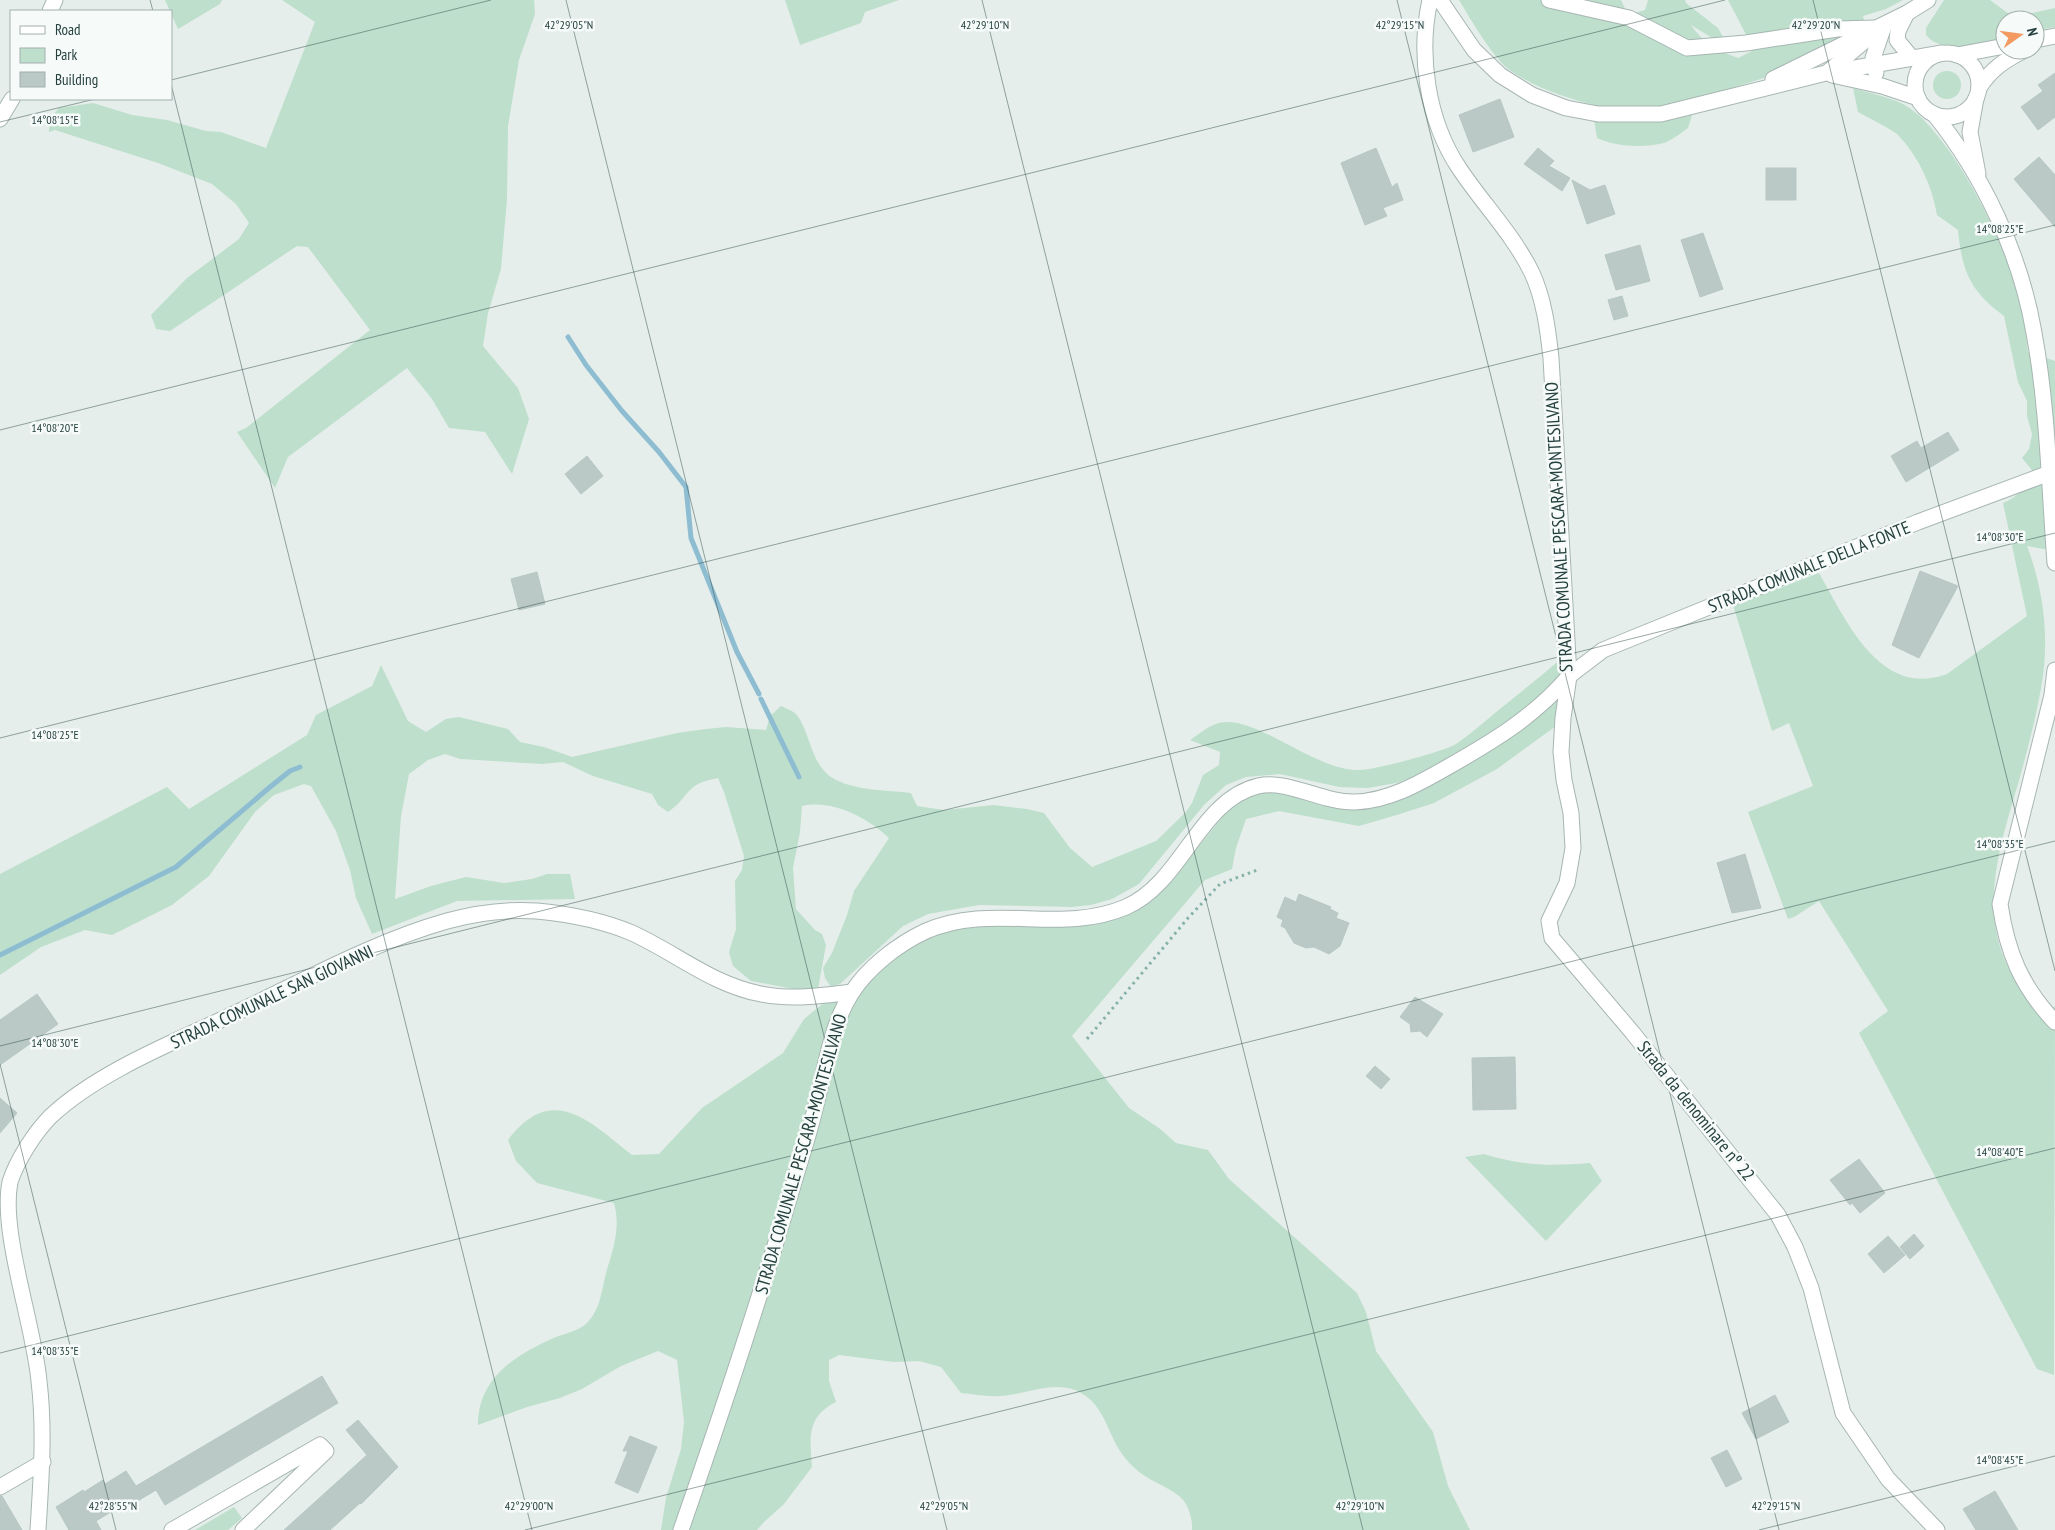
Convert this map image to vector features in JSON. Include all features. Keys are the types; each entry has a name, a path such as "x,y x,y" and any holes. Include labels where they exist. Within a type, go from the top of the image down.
{"street":[{"name":"STRADA COMUNALE PESCARA-MONTESILVANO","path":"681,1530 745,1344 815,1109 833,1036 841,1012 852,992 868,973 902,944 924,932 944,925 986,916 1062,920 1082,918 1104,914 1129,906 1141,900 1165,876 1216,813 1234,795 1254,787 1266,784 1326,799 1354,802 1384,798 1413,786 1517,726 1546,702 1569,676 1551,367 1545,319 1537,288 1521,254 1458,167 1443,137 1430,90 1424,54 1425,28 1430,0"},
{"path":"1440,0 1474,50 1500,75 1532,94 1566,108 1598,114 1661,114 1751,90 1826,73 1911,57 1942,53 1958,55 1995,48"},
{"path":"1549,0 1629,18 1687,48 1746,43 1837,29 1881,26"},
{"path":"1751,90 1907,13 1928,0"},
{"path":"1907,13 1898,32 1897,40 1911,57"},
{"path":"1881,26 1874,50 1873,64 1882,86"},
{"path":"1826,73 1881,26"},
{"path":"1918,98 1916,79 1919,70 1932,56 1942,53"},
{"path":"1958,55 1974,68 1977,93 1970,132 1974,158 1982,188"},
{"path":"1934,114 1954,116 1963,112 1988,74 2006,60"},
{"path":"1826,73 1882,86 1918,98 1934,114 1982,188 2006,239 2030,312 2040,370 2051,472 2055,563"},
{"path":"0,119 11,100"},
{"name":"STRADA COMUNALE DELLA FONTE","path":"1569,676 1603,650 1918,522 2051,472"},
{"path":"2055,670 2052,694 2000,904 2004,935 2014,963 2028,988 2055,1022"},
{"name":"Strada da denominare nº 22","path":"1569,676 1561,752 1564,780 1571,813 1573,848 1568,883 1549,921 1552,938 1632,1032 1778,1215 1795,1247 1814,1296 1843,1413 1888,1479 1937,1530"},
{"name":"STRADA COMUNALE SAN GIOVANNI","path":"38,1530 43,1462 40,1389 36,1354 8,1228 10,1183 28,1148 49,1118 99,1080 205,1028 405,935 449,921 496,912 536,911 586,919 630,932 698,971 730,985 760,994 796,998 852,992"},
{"path":"172,1530 320,1445 326,1451 243,1530"},
{"path":"0,1487 43,1462"}],"path":[{"path":"1087,1039 1188,918 1220,884 1260,869"}],"green space":[{"path":"165,0 222,0 220,4 178,29 172,16 172,10 169,10"},
{"path":"282,0 534,0 535,14 519,60 508,126 507,199 501,269 488,313 483,346 518,388 529,419 512,474 485,432 449,428 432,399 407,368 288,457 275,488 237,432 246,428 370,330 308,247 297,246 170,331 156,329 151,315 187,278 239,239 249,223 236,204 212,184 158,163 55,130 49,132 49,120 59,108 93,103 132,115 167,120 206,131 221,132 266,148 315,22"},
{"path":"785,0 899,0 865,12 861,23 800,45"},
{"path":"1459,0 1621,0 1628,15 1645,10 1648,0 1685,0 1686,3 1718,28 1723,37 1714,39 1691,25 1701,37 1718,49 1738,58 1754,50 1728,0 1903,0 1886,9 1863,16 1865,24 1770,76 1697,99 1688,128 1664,143 1639,146 1621,145 1597,138 1594,119 1597,106 1542,88 1504,66"},
{"path":"1944,0 1990,0 2004,10 1995,10 1995,40 1975,45 1942,45 1926,35 1926,28"},
{"path":"2055,8 2055,30 2054,27 2045,29 2045,10"},
{"path":"1947,71 1957,75 1961,85 1957,95 1947,99 1937,95 1933,85 1937,75"},
{"path":"1853,88 1901,103 1919,116 1938,137 1975,192 2004,253 2015,280 2021,303 2028,352 2055,361 2055,551 2027,546 2038,580 2044,616 2044,670 2032,732 1999,853 1995,878 1994,904 1996,929 2002,954 2014,978 2033,1006 2055,1007 2054,1375 2037,1369 1859,1033 1888,1011 1819,901 1788,919 1748,812 1813,786 1789,723 1772,731 1733,605 1819,573 1841,612 1868,650 1884,665 1903,675 1923,679 1947,674 2027,616 2003,503 2014,497 2021,490 2032,470 2022,458 2029,449 2032,434 2027,416 2027,401 2018,382 2004,316 1983,298 1970,279 1962,257 1958,230 1937,215 1932,193 1918,162 1898,135 1858,112"},
{"path":"1562,658 1556,726 1497,769 1434,803 1359,826 1279,811 1246,819 1236,848 1232,869 1205,880 1072,1036 1129,1108 1159,1128 1176,1143 1208,1150 1229,1179 1357,1293 1366,1312 1376,1351 1433,1432 1448,1486 1470,1530 1192,1530 1192,1521 1185,1502 1172,1491 1145,1476 1132,1466 1119,1450 1100,1411 1086,1396 1075,1390 1056,1387 1000,1396 961,1393 941,1367 919,1361 894,1362 839,1355 829,1360 829,1381 836,1402 819,1414 812,1429 812,1467 784,1504 757,1530 661,1530 666,1498 681,1449 684,1422 677,1360 658,1351 621,1366 582,1389 478,1425 480,1408 485,1393 502,1369 527,1351 580,1328 592,1317 601,1296 616,1234 617,1219 614,1203 537,1183 516,1161 508,1140 524,1123 540,1113 555,1110 570,1113 601,1130 632,1155 659,1154 702,1108 783,1053 804,1019 826,1001 862,988 902,953 941,932 975,926 1027,924 1072,927 1098,924 1140,909 1172,879 1237,799 1265,791 1319,802 1357,806 1407,781 1368,788 1339,787 1280,774 1246,777 1226,785 1204,805 1139,884 1112,899 1091,905 1072,907 979,905 928,914 903,926 840,984 831,987 825,978 823,968 832,953 854,891 889,838 871,824 849,812 825,805 802,806 800,832 793,868 796,909 815,930 822,934 826,945 818,989 799,990 751,981 733,966 729,952 736,929 735,881 742,870 744,856 718,778 693,787 668,812 658,805 652,794 593,776 563,762 542,764 460,759 445,754 428,760 409,774 401,816 395,899 431,886 466,877 504,883 532,879 547,874 570,874 575,899 457,901 372,934 356,898 350,870 336,831 311,786 304,784 274,795 255,812 209,876 172,905 112,935 85,930 41,947 0,975 0,874 167,787 189,809 307,735 316,715 372,686 381,665 408,721 426,732 446,719 459,717 508,729 520,742 544,747 572,757 677,733 726,727 766,730 770,716 781,706 795,713 804,728 814,755 824,771 840,782 870,789 911,793 917,806 944,810 994,805 1044,813 1070,848 1092,867 1156,841 1186,812 1192,803 1203,775 1219,765 1220,752 1190,740 1213,725 1231,722 1247,726 1266,733 1324,762 1343,768 1369,769 1424,755 1456,744"},
{"path":"1484,1154 1524,1163 1562,1165 1590,1163 1602,1181 1546,1241 1465,1157"},
{"path":"234,1507 242,1518 228,1530 195,1530"}],"building":[{"path":"2055,73 2055,117 2038,130 2021,107 2043,91 2038,85"},
{"path":"1500,99 1514,137 1473,152 1459,115"},
{"path":"1376,148 1392,187 1397,183 1403,200 1383,208 1387,216 1365,225 1341,163"},
{"path":"1538,148 1554,161 1549,166 1570,178 1562,191 1524,164"},
{"path":"2039,157 2055,175 2055,227 2014,179"},
{"path":"1766,168 1796,168 1796,200 1766,200"},
{"path":"1572,180 1590,190 1605,185 1615,214 1587,224"},
{"path":"1703,233 1723,289 1700,297 1681,240"},
{"path":"1640,245 1650,281 1616,290 1605,255"},
{"path":"1622,296 1628,316 1614,320 1608,300"},
{"path":"1948,432 1959,450 1906,482 1891,456 1917,441 1921,448"},
{"path":"587,456 603,476 581,494 565,474"},
{"path":"1920,571 1958,586 1919,658 1892,645"},
{"path":"537,572 545,604 519,610 511,579"},
{"path":"1745,854 1761,908 1732,913 1717,863"},
{"path":"1299,894 1331,907 1330,909 1338,913 1336,918 1349,923 1340,946 1329,954 1314,947 1306,948 1294,943 1285,928 1281,926 1283,920 1277,917 1285,897 1296,902"},
{"path":"37,994 58,1024 0,1065 0,1020"},
{"path":"1415,997 1443,1014 1427,1037 1420,1031 1411,1032 1410,1024 1400,1017"},
{"path":"1515,1057 1516,1109 1473,1110 1472,1058"},
{"path":"1375,1066 1390,1079 1381,1089 1366,1076"},
{"path":"0,1098 17,1113 0,1133"},
{"path":"1859,1159 1885,1193 1860,1213 1852,1203 1850,1205 1830,1180"},
{"path":"1914,1234 1924,1246 1910,1259 1900,1247"},
{"path":"1888,1236 1905,1255 1884,1273 1868,1254"},
{"path":"322,1376 338,1403 165,1505 156,1490 126,1508 124,1504 96,1521 101,1530 69,1530 56,1507 83,1490 84,1492 103,1480 105,1484 126,1471 136,1486"},
{"path":"1775,1395 1789,1422 1756,1439 1742,1413"},
{"path":"358,1420 398,1467 361,1504 330,1530 284,1530 367,1455 346,1430"},
{"path":"630,1436 657,1447 638,1493 615,1483 628,1451 623,1451"},
{"path":"1727,1450 1742,1479 1726,1487 1711,1458"},
{"path":"1995,1491 2018,1530 1976,1530 1963,1509"},
{"path":"0,1496 2,1496 22,1530 0,1530"}],"waterway":[{"path":"568,337 586,365 622,411 659,452 686,487 691,538 737,652 759,694"},
{"path":"761,699 799,777"},
{"path":"0,955 176,867 270,787 290,771 300,767"}]}
